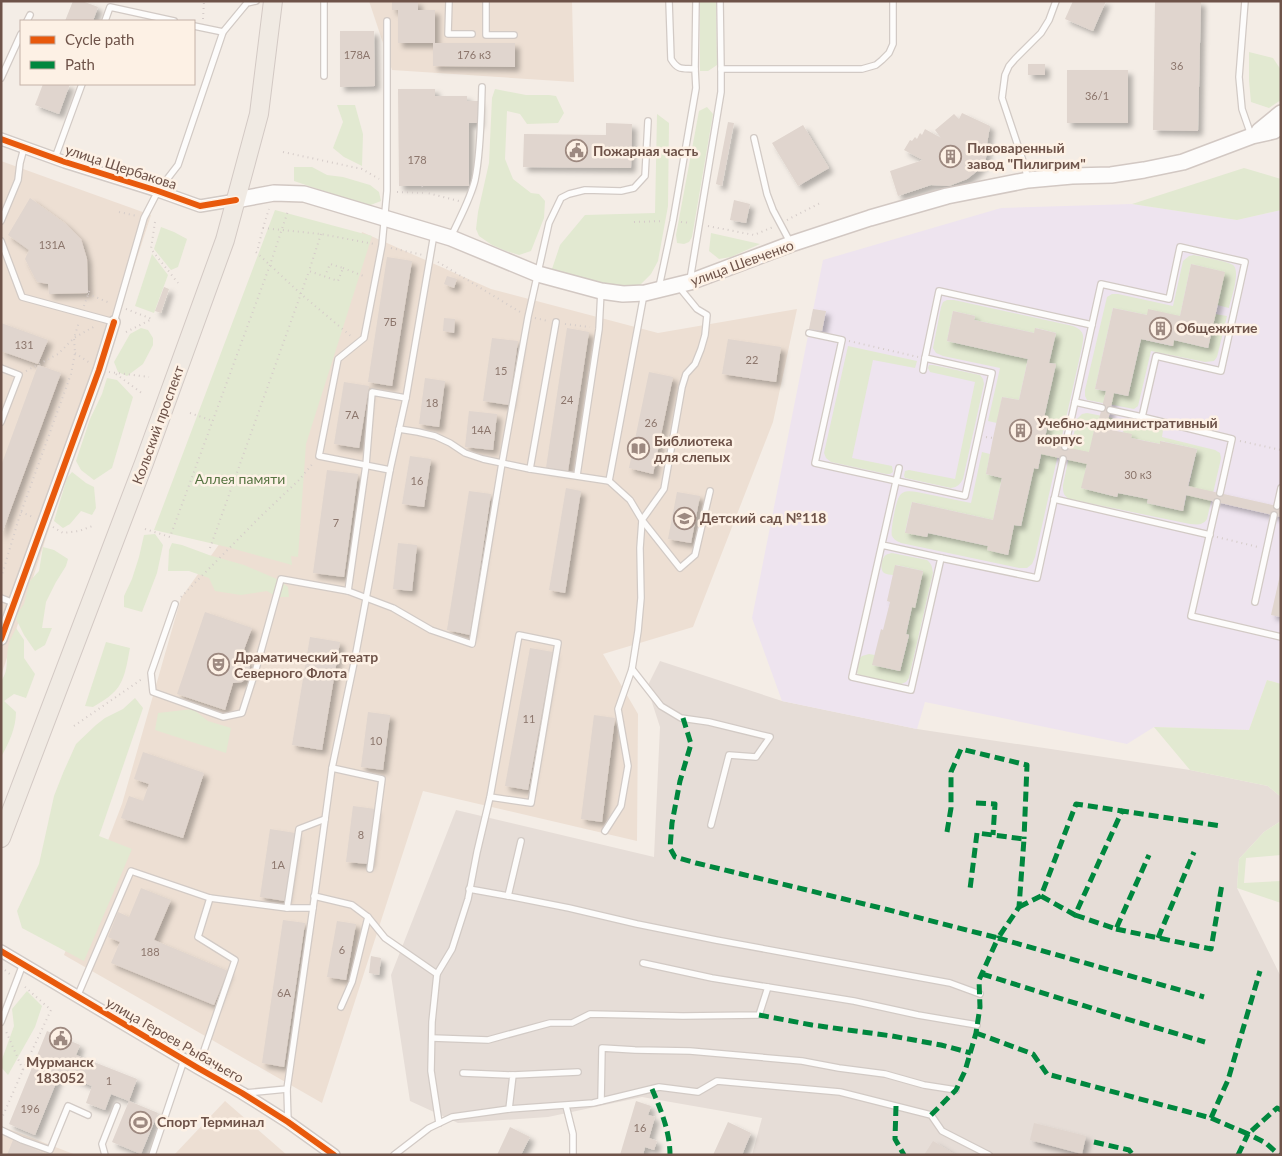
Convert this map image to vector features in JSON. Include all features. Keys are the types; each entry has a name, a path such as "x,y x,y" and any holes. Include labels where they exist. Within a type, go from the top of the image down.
{"main road":[{"name":"Кольский проспект","path":"1,838 144,463 225,240 259,114 274,1"},
{"path":"1252,136 1281,113"},
{"path":"1252,136 1281,126"},
{"name":"улица Шевченко","path":"236,200 274,193 304,194 434,232 538,274 601,292 623,294 652,292 684,284 791,244 870,218 947,196 1028,180 1111,174 1154,168 1184,162 1252,136"}],"street":[{"name":"улица Щербакова","path":"1,139 200,206 236,200"},
{"path":"1,639 99,370 114,322"},
{"name":"улица Героев Рыбачьего","path":"1,951 242,1093 288,1122 334,1155"}],"lane":[{"path":"1,241 22,297 114,322 144,218 158,191 178,165 223,32 248,3 256,1"},
{"path":"324,1 324,76"},
{"path":"449,1 448,34 472,34"},
{"path":"486,1 486,35 514,35"},
{"path":"669,1 671,59 674,65 679,68 695,69"},
{"path":"609,481 652,292 673,221 696,88 696,1"},
{"path":"605,831 621,806 628,766 618,709 632,669 638,631 641,598 640,548 642,520 664,489 682,387 686,374 695,364 702,349 705,335 707,315 697,309 684,284 700,224 721,92 720,1"},
{"path":"721,69 862,69 876,64 889,53 893,44 893,1"},
{"path":"1028,180 1002,98 1005,75 1009,66 1041,33 1049,20 1056,1"},
{"path":"1245,1 1239,76 1242,109 1252,136"},
{"path":"105,20 110,7 169,20"},
{"path":"28,20 30,15"},
{"path":"387,21 387,184 382,246 364,338 338,359 318,456 390,470"},
{"path":"195,26 223,32"},
{"path":"1,78 20,36"},
{"path":"55,158 82,85"},
{"path":"451,238 472,189 476,170 482,87"},
{"path":"175,604 151,673 153,692 223,717 242,712 281,579 348,591 393,608 431,630 472,644 528,317 549,223 561,198 569,194 585,190 621,191 634,188 645,176 648,122"},
{"path":"754,138 772,210 791,244"},
{"path":"1,221 18,180 24,148"},
{"path":"288,1122 287,1089 332,768 355,658 390,470 406,398 434,232"},
{"path":"1065,447 1101,284 1169,299 1180,248 1245,262 1220,371 1156,356 1142,417"},
{"path":"577,475 599,329 601,292"},
{"path":"923,370 939,292 1092,325"},
{"path":"530,469 556,322"},
{"path":"809,332 842,340 815,463 965,496 992,373 925,358"},
{"path":"1,368 18,375 1,422"},
{"path":"348,591 366,465 372,392 406,398"},
{"path":"1075,402 1102,408"},
{"path":"1110,410 1232,439 1220,493"},
{"path":"399,429 435,436 465,453 482,459 530,469 609,481 630,500 642,520 680,568 695,555 710,491"},
{"path":"882,545 1037,578 1063,459"},
{"path":"899,468 852,677 911,690 941,558"},
{"path":"1276,506 1281,488"},
{"path":"1054,499 1210,535"},
{"path":"1218,502 1191,616 1281,637"},
{"path":"1255,602 1274,515"},
{"path":"1,598 14,603"},
{"path":"438,1123 431,1071 437,974 452,949 468,899 476,852 490,797 519,635 558,643 531,803 490,797"},
{"path":"632,669 662,706 681,718 708,722 770,737 756,757 729,755 711,825"},
{"path":"332,768 382,779 370,869"},
{"path":"287,908 299,830 325,819"},
{"path":"508,896 521,841"},
{"path":"77,997 131,872 210,898 287,908 313,908"},
{"path":"469,889 569,908 716,940 950,982 980,994"},
{"path":"314,896 352,905 368,917 385,938 437,974"},
{"path":"198,1068 235,960 198,937 210,898"},
{"path":"341,1007 352,982 368,917"},
{"path":"643,963 712,978 854,1001 977,1025"},
{"path":"1,1022 23,964"},
{"path":"432,1038 488,1040 550,1023 572,1023 590,1014 683,1016 759,1014 768,987"},
{"path":"602,1101 602,1048 802,1060 839,1068 885,1074 924,1085 956,1090"},
{"path":"152,1155 184,1060"},
{"path":"463,1073 513,1075 578,1072"},
{"path":"509,1109 513,1075"},
{"path":"394,1155 428,1128 452,1118 509,1109 566,1106 602,1101 658,1087 698,1092 717,1081 840,1092 931,1115 942,1131 989,1155"},
{"path":"242,1093 287,1089"},
{"path":"1,1130 50,1150 68,1106 88,1115"},
{"path":"105,1155 102,1144 116,1106"},
{"path":"566,1106 574,1134 573,1155"}],"path":[{"path":"202,28 204,1"},
{"path":"284,152 362,169 387,184"},
{"path":"422,186 428,193"},
{"path":"404,192 428,193 466,203"},
{"path":"634,222 673,221 700,224 754,235 822,202"},
{"path":"258,248 270,209"},
{"path":"145,529 170,538 288,211"},
{"path":"119,212 144,218"},
{"path":"155,222 152,249 178,283"},
{"path":"210,548 321,234"},
{"path":"256,252 358,343"},
{"path":"325,276 330,264 375,280"},
{"path":"309,271 338,281 343,268"},
{"path":"1,578 22,512 71,374 75,353 74,338 90,289"},
{"path":"126,332 152,319"},
{"path":"18,375 58,354 74,338 97,325"},
{"path":"842,340 925,358"},
{"path":"114,373 143,394"},
{"path":"190,413 213,421"},
{"path":"1232,439 1281,450"},
{"path":"175,604 299,480 318,456"},
{"path":"22,512 63,533 79,531 95,525"},
{"path":"1210,535 1267,549"},
{"path":"74,726 151,673"},
{"path":"1,967 51,1010 22,1070 1,1120"},
{"path":"1,1022 22,1070"}],"shaded area":[{"path":"369,1 572,1 574,82 392,70"},
{"path":"1,161 151,215 1,676"},
{"path":"1132,204 1237,220 1281,210 1281,684 1267,680 1249,730 1154,727 1127,744 925,702 917,729 782,701 752,618 823,260 1001,208"},
{"path":"362,232 491,289 658,333 797,309 773,422 693,627 603,654 638,714 637,841 423,791 322,1103 64,955 122,804 181,598 296,436"},
{"path":"660,661 782,701 917,729 1190,770 1268,786 1281,797 1281,821 1264,832 1239,859 1237,888 1281,977 1281,1155 752,1155 762,1118 642,1097 548,1117 458,1123 410,1101 391,975 456,810 654,857 660,727 647,687"},
{"path":"225,1101 287,1155 174,1155"},
{"path":"1,1126 76,1155 1,1155"}],"green space":[{"path":"700,1 716,1 717,65 708,71 700,71"},
{"path":"1249,52 1273,58 1281,70 1281,100 1269,108 1251,102"},
{"path":"495,89 526,95 556,96 564,113 558,123 527,124 520,114 507,111 505,159 513,179 531,193 539,194 545,201 544,218 531,251 519,255 492,245 479,236 476,229 489,163 492,98"},
{"path":"337,105 355,105 363,134 362,166 344,157 333,148 343,122"},
{"path":"707,107 713,114 692,237 689,242 684,244 677,243 676,235 699,111"},
{"path":"657,114 669,123 668,206 658,261 651,274 640,285 626,290 551,272 560,245 585,215 655,213"},
{"path":"294,167 312,167 327,175 343,177 370,185 379,192 381,201 368,206 294,181"},
{"path":"1244,168 1281,179 1281,210 1237,220 1132,204"},
{"name":"Аллея памяти","path":"275,210 372,236 306,444 298,557 291,556 292,565 154,530"},
{"path":"161,227 187,239 178,267 171,270 154,249"},
{"path":"711,233 760,244 731,257 719,259 709,251"},
{"path":"152,254 168,275 154,313 135,306"},
{"path":"1194,255 1226,262 1235,268 1236,279 1229,308 1217,305 1224,272 1191,264 1180,316 1147,315 1113,308 1095,389 1128,396 1141,339 1172,346 1174,340 1208,348 1215,314 1227,316 1217,357 1214,361 1205,362 1151,351 1138,406 1134,409 1087,400 1085,390 1107,297 1112,294 1118,294 1173,306 1183,261 1189,256"},
{"path":"947,300 1073,326 1083,334 1082,347 1035,557 1032,564 1027,568 1019,568 901,543 892,536 896,504 900,495 904,492 917,492 971,503 982,452 990,454 986,474 1002,478 993,520 912,502 905,532 927,537 928,533 988,546 988,550 1008,555 1014,525 1021,526 1034,468 1038,469 1048,424 1043,422 1056,364 1049,363 1056,333 1036,328 1034,333 974,320 975,316 953,311 947,341 1028,359 1019,400 1002,397 997,423 988,421 1000,368 943,356 936,353 933,348 941,307 943,302"},
{"path":"141,328 148,330 153,338 153,345 143,364 127,376 118,372 114,362 130,334"},
{"path":"848,346 917,361 915,368 873,360 852,458 892,466 893,472 890,474 831,462 824,453"},
{"path":"929,365 980,375 984,384 963,479 959,485 951,488 905,478 904,476 905,471 909,470 955,479 975,382 930,372"},
{"path":"107,378 117,380 133,397 112,468 94,480 81,470 76,461 90,419 102,394"},
{"path":"1087,413 1113,418 1110,430 1095,427 1082,488 1117,497 1118,493 1148,499 1147,503 1183,511 1197,449 1161,441 1160,444 1131,438 1123,432 1126,422 1160,428 1163,430 1162,437 1215,450 1220,453 1221,458 1207,519 1200,524 1190,524 1067,498 1063,485 1077,419 1082,414"},
{"path":"72,472 94,487 96,508 92,515 81,511 70,524 63,528 54,521 67,478"},
{"path":"155,534 163,545 157,573 142,612 124,607 124,596 132,579 144,535"},
{"path":"172,543 244,565 279,580 288,587 289,597 277,597 267,591 241,595 215,591 209,578 189,571 168,571 169,550"},
{"path":"43,547 54,550 68,559 46,602 42,628 52,628 45,645 35,651 15,617 24,604 30,581 39,571"},
{"path":"892,553 927,560 931,564 933,573 909,678 906,682 899,685 860,676 857,673 859,659 869,654 875,655 873,665 900,671 909,635 906,634 912,607 915,607 923,571 896,565 893,575 884,573 881,568 883,559 886,555"},
{"path":"16,628 24,640 24,658 35,674 26,698 14,694 4,701 16,712 16,718 12,735 1,757 1,681 6,668 8,649"},
{"path":"106,642 130,648 125,672 117,689 111,695 93,707 85,706"},
{"path":"1267,680 1281,684 1281,797 1268,786 1190,770 1154,727 1249,730"},
{"path":"135,698 143,708 99,836 132,849 84,961 22,928 17,911 39,864 54,796 76,744 96,725 123,709"},
{"path":"193,709 208,721 231,728 226,753 155,730 158,713"},
{"path":"1281,821 1281,855 1246,858 1244,883 1281,881 1281,903 1237,888 1239,859 1264,832"},
{"path":"27,991 42,1006 35,1027 8,1075 1,1067 1,1062 14,1026 12,1009"}],"building":[{"path":"73,1 82,1 98,7 93,20 65,20"},
{"path":"392,1 418,1 418,10 435,10 435,43 515,43 515,67 433,66 433,43 398,43 398,10 392,10"},
{"path":"1073,1 1106,1 1093,31 1065,19"},
{"path":"1155,1 1201,1 1198,131 1153,130"},
{"path":"340,31 374,31 375,86 340,87"},
{"path":"1028,64 1045,64 1045,75 1028,75"},
{"path":"1067,70 1128,70 1128,123 1067,123"},
{"path":"43,85 70,85 59,114 35,105"},
{"path":"398,89 435,89 435,96 467,96 467,101 479,101 479,123 469,123 469,186 399,186"},
{"name":"Пивоваренный завод \"Пилигрим\"","path":"962,113 990,126 985,162 967,179 949,186 931,185 898,196 890,171 923,160 904,150 910,140 912,141 915,137 917,139 925,129 941,138 935,130 954,114 959,119"},
{"path":"728,122 734,123 722,186 716,184"},
{"name":"Пожарная часть","path":"606,123 632,124 631,168 523,167 524,134 606,135"},
{"path":"803,125 829,168 798,186 772,143"},
{"path":"30,198 66,224 81,239 87,259 88,293 49,294 48,284 37,282 25,259 29,250 8,235"},
{"path":"734,200 750,204 746,223 730,220"},
{"path":"387,257 412,261 392,386 368,382"},
{"path":"1191,264 1225,272 1208,348 1174,340 1173,346 1141,339 1128,396 1114,393 1106,429 1132,434 1131,438 1160,444 1160,441 1197,449 1188,486 1281,507 1281,517 1186,495 1183,511 1147,503 1148,499 1118,493 1117,497 1081,488 1087,464 1041,454 1038,469 1034,468 1021,526 1014,525 1008,555 987,550 988,546 928,533 927,537 905,533 912,502 993,520 1002,478 986,474 993,438 1002,397 1019,400 1028,359 947,341 953,311 975,316 974,320 1034,333 1035,328 1056,333 1049,363 1056,364 1043,422 1048,423 1044,443 1089,452 1106,391 1095,389 1113,308 1147,315 1148,309 1180,316"},
{"path":"447,276 457,279 454,288 444,284"},
{"path":"164,287 169,289 161,313 155,311"},
{"path":"813,309 826,311 822,331 809,329"},
{"path":"444,318 455,319 454,333 443,331"},
{"path":"1,323 48,340 38,364 1,351"},
{"path":"567,328 589,332 568,471 546,468"},
{"path":"492,338 518,341 509,405 483,401"},
{"path":"728,339 781,347 776,382 722,374"},
{"path":"38,365 61,373 1,536 1,466"},
{"path":"649,372 673,377 653,474 629,468"},
{"path":"425,378 445,381 439,427 419,424"},
{"path":"344,382 369,386 359,448 334,444"},
{"path":"469,411 497,414 493,450 465,447"},
{"path":"410,456 431,459 424,507 402,504"},
{"path":"327,470 358,474 344,577 313,573"},
{"path":"566,488 581,491 565,593 549,590"},
{"path":"469,491 491,494 470,635 447,630"},
{"name":"Детский сад №118","path":"677,492 700,496 691,543 668,539"},
{"path":"398,543 417,545 412,591 393,589"},
{"path":"895,565 923,571 915,608 912,607 906,634 909,635 900,671 872,665 890,602 887,601"},
{"path":"1281,575 1281,617 1271,615"},
{"name":"Драматический театр Северного Флота","path":"205,612 252,628 242,655 248,661 250,669 248,677 242,682 233,683 225,710 177,694"},
{"path":"310,637 340,642 322,750 292,745"},
{"path":"530,648 553,652 528,790 505,786"},
{"path":"368,712 390,715 383,770 361,767"},
{"path":"594,715 615,718 602,822 581,819"},
{"path":"143,752 204,773 183,838 121,818 129,796 143,801 149,784 134,779"},
{"path":"353,806 375,809 369,864 346,862"},
{"path":"270,829 295,833 285,901 260,897"},
{"path":"141,888 171,900 154,940 228,971 214,1005 111,963 120,942 108,937 118,912 129,917"},
{"path":"283,920 305,923 284,1067 262,1063"},
{"path":"337,921 356,924 346,980 327,977"},
{"path":"371,956 381,958 379,975 369,973"},
{"path":"47,1031 80,1045 76,1055 137,1079 129,1101 111,1094 105,1110 86,1103 92,1086 60,1073 35,1135 9,1124"},
{"path":"129,1101 158,1113 141,1154 112,1142"},
{"path":"636,1101 651,1106 648,1115 655,1117 649,1138 657,1141 654,1150 645,1147 643,1155 620,1155"},
{"path":"728,1122 751,1133 742,1155 713,1155"},
{"path":"1034,1123 1086,1136 1082,1154 1030,1140"},
{"path":"510,1127 530,1137 521,1155 497,1155"},
{"path":"13,1140 48,1155 7,1155"},
{"path":"933,1141 956,1155 924,1155"}],"marked path":[{"path":"683,718 691,744 680,781 672,823 670,848 675,857 998,938 1019,907 1024,839 977,833 970,889"},
{"path":"947,832 951,808 951,772 961,749 1027,765 1024,839"},
{"path":"976,803 995,804 993,835"},
{"path":"1019,907 1041,896 1076,804 1122,811"},
{"path":"1041,896 1075,915 1122,811 1221,826"},
{"path":"1158,938 1194,852"},
{"path":"1075,915 1116,929 1149,855"},
{"path":"1116,929 1211,949 1222,884"},
{"path":"931,1115 956,1090 965,1071 976,1033 980,1007 979,980 998,938 1204,997"},
{"path":"976,1033 1033,1054 1047,1074 1211,1118 1228,1080 1260,971"},
{"path":"982,974 1205,1042"},
{"path":"759,1015 812,1025 892,1036 941,1045 971,1053"},
{"path":"652,1089 667,1130 670,1155"},
{"path":"896,1106 895,1139 904,1155"},
{"path":"1211,1118 1248,1134 1277,1108 1281,1110"},
{"path":"1238,1155 1248,1134 1266,1143 1279,1155"},
{"path":"1094,1142 1129,1150 1133,1155"}],"cycle path":[{"path":"1,139 200,206 236,200"},
{"path":"1,639 99,370 114,322"},
{"path":"1,951 242,1093 288,1122 334,1155"}],"place":[{"name":"Пожарная часть","path":"577,151"},
{"name":"Пивоваренный завод \"Пилигрим\"","path":"951,156"},
{"name":"Общежитие","path":"1160,328"},
{"name":"Учебно-административный корпус","path":"1021,431"},
{"name":"Библиотека для слепых","path":"638,449"},
{"name":"Детский сад №118","path":"684,518"},
{"name":"Драматический театр Северного Флота","path":"218,665"},
{"name":"Мурманск 183052","path":"60,1039"},
{"name":"Спорт Терминал","path":"141,1122"}]}
